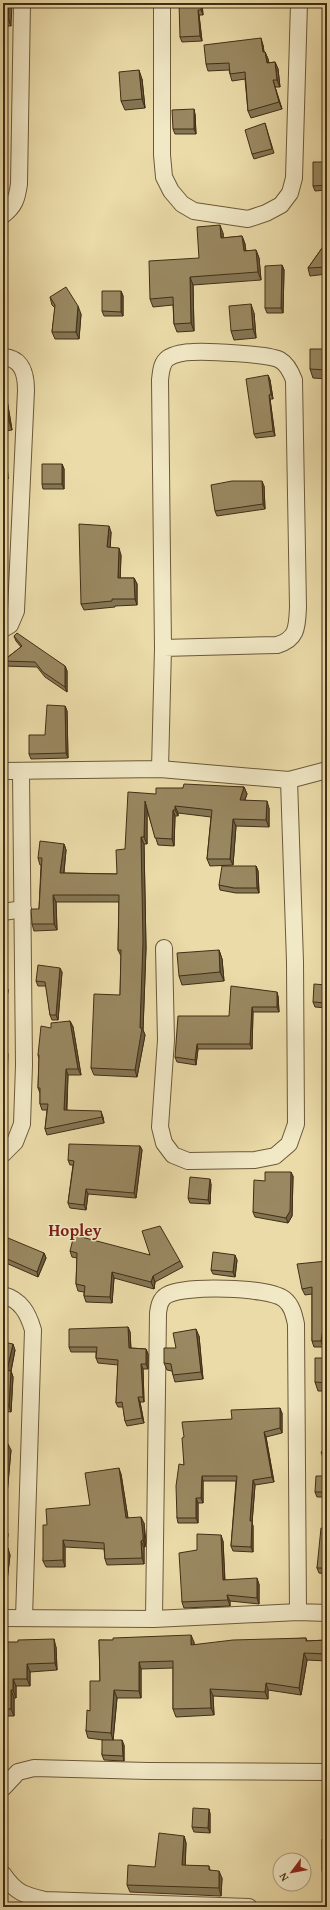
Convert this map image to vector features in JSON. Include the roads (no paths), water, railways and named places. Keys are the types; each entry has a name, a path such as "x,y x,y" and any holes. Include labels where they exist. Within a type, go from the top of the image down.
{"street":[{"path":"3,214 11,209 16,201 19,184 22,3"},
{"path":"162,3 162,155 164,177 171,191 182,204 194,211 248,219 266,213 281,205 290,193 294,178 299,3"},
{"path":"160,769 162,648 160,380 162,366 168,358 179,354 192,352 263,356 280,359 289,368 294,380 298,607 295,633 287,642 277,646 162,648"},
{"path":"3,357 15,361 22,367 26,376 26,390 16,611 10,625 3,629"},
{"path":"3,772 160,769 289,780 327,770"},
{"path":"3,1154 15,1142 22,1124 24,1065 21,772"},
{"path":"164,948 166,1040 160,1127 164,1143 173,1155 188,1161 255,1160 275,1156 289,1144 296,1124 295,962 289,780"},
{"path":"3,912 23,909"},
{"path":"154,1619 159,1343 158,1313 160,1301 166,1295 190,1288 259,1291 274,1294 285,1300 293,1310 296,1324 298,1612"},
{"path":"3,1295 18,1302 28,1314 33,1330 24,1618"},
{"path":"3,1618 154,1619 298,1612 327,1614"},
{"path":"3,1788 18,1772 34,1768 148,1771 327,1772"},
{"path":"3,1874 13,1889 27,1896 45,1900 249,1907"}],"district":[{"name":"Hopley","path":"75,1230"}]}
